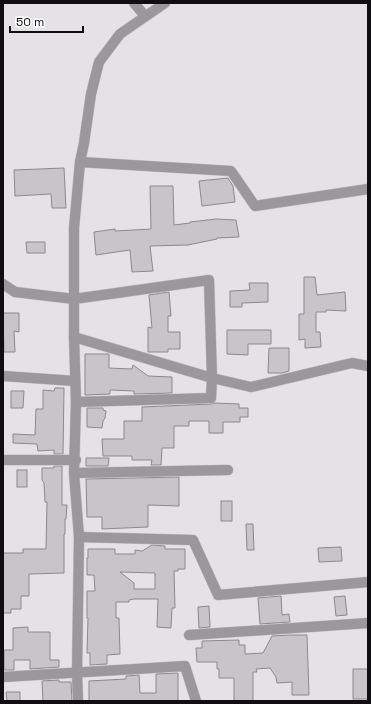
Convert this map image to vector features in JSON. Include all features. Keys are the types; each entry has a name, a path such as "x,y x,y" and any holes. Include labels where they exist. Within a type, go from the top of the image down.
{"street":[{"path":"134,3 145,16"},
{"path":"78,701 79,536 74,473 76,460 76,402 74,337 74,228 80,162 90,94 99,62 120,34 165,3"},
{"path":"80,162 231,171 255,206 368,189"},
{"path":"3,292 74,299 209,280 212,378 211,398 76,402"},
{"path":"3,284 15,292"},
{"path":"74,337 212,378 251,386 352,363 368,366"},
{"path":"3,376 75,381"},
{"path":"3,460 76,460"},
{"path":"74,473 228,470"},
{"path":"79,536 193,540 218,595 368,582"},
{"path":"189,635 368,623"},
{"path":"3,677 185,666 196,701"}],"building":[{"path":"64,168 66,208 52,208 51,194 15,196 14,170"},
{"path":"228,178 233,186 235,202 202,206 199,181"},
{"path":"150,186 173,186 174,225 216,219 236,220 239,237 217,238 188,245 150,246 153,271 132,272 130,250 96,255 94,232 115,229 115,231 151,229"},
{"path":"26,242 45,242 45,253 27,253"},
{"path":"304,277 315,277 317,295 345,292 346,311 326,310 326,312 316,312 316,332 320,332 321,347 305,348 305,339 299,340 299,314 304,314"},
{"path":"249,283 268,283 268,302 242,303 242,307 230,307 230,291 250,290"},
{"path":"169,292 171,316 168,316 168,332 180,332 180,349 168,349 168,352 148,352 148,327 152,328 149,295"},
{"path":"3,313 19,313 19,332 14,331 15,352 4,352"},
{"path":"227,330 271,330 271,344 248,344 248,355 227,354"},
{"path":"269,348 289,348 289,371 282,373 268,373"},
{"path":"85,354 109,354 109,368 132,369 133,365 148,376 172,377 172,393 134,394 134,391 110,390 110,394 85,395"},
{"path":"55,388 64,388 63,454 54,454 54,450 38,451 37,444 13,443 13,434 35,435 36,409 43,409 43,390 54,391"},
{"path":"11,391 24,391 23,408 11,408"},
{"path":"215,403 239,404 239,408 248,408 248,417 240,417 240,422 223,422 223,433 209,433 209,421 189,421 189,426 174,426 174,448 162,448 161,465 151,465 152,460 132,460 132,456 103,456 102,439 124,439 124,421 142,421 142,407"},
{"path":"87,408 103,408 103,410 106,411 102,428 87,427"},
{"path":"86,458 109,458 108,466 86,466"},
{"path":"54,466 62,466 62,505 67,505 64,534 64,573 29,574 29,596 21,596 21,609 11,609 11,613 3,613 3,553 23,553 23,549 46,549 47,502 45,502 42,468 54,468"},
{"path":"17,470 27,470 27,487 17,487"},
{"path":"179,477 179,506 148,505 148,527 102,529 102,517 87,517 86,479"},
{"path":"221,501 232,501 232,521 221,521"},
{"path":"246,524 253,524 254,550 247,550"},
{"path":"152,545 165,546 165,549 185,549 185,569 178,569 178,571 174,571 175,608 172,608 171,628 157,627 158,599 134,599 129,600 129,602 116,602 116,618 119,618 120,654 107,655 107,664 90,665 90,653 87,653 87,591 95,591 94,575 87,575 88,549 115,549 115,554 135,554 135,550 142,551","holes":["120,572 155,573 155,589 134,589 134,583"]},
{"path":"341,547 342,561 319,562 318,548"},
{"path":"281,596 282,615 289,614 290,622 260,624 258,598"},
{"path":"345,596 347,615 336,616 334,597"},
{"path":"209,606 210,627 199,628 198,607"},
{"path":"28,627 28,632 50,632 50,660 59,660 59,667 30,669 30,660 14,660 14,670 4,670 4,650 13,650 13,628"},
{"path":"307,635 309,695 292,695 292,682 277,683 276,677 270,668 256,669 257,672 253,672 253,701 234,701 234,678 219,678 217,662 197,662 196,648 202,648 202,641 239,640 239,645 245,645 245,654 263,653 272,636"},
{"path":"353,669 368,669 368,699 353,699"},
{"path":"178,673 178,701 89,701 89,681 126,679 126,676 139,675 140,693 156,693 156,674"},
{"path":"59,680 59,682 71,682 72,701 43,701 42,681"},
{"path":"6,692 20,692 20,701 7,701"}]}
